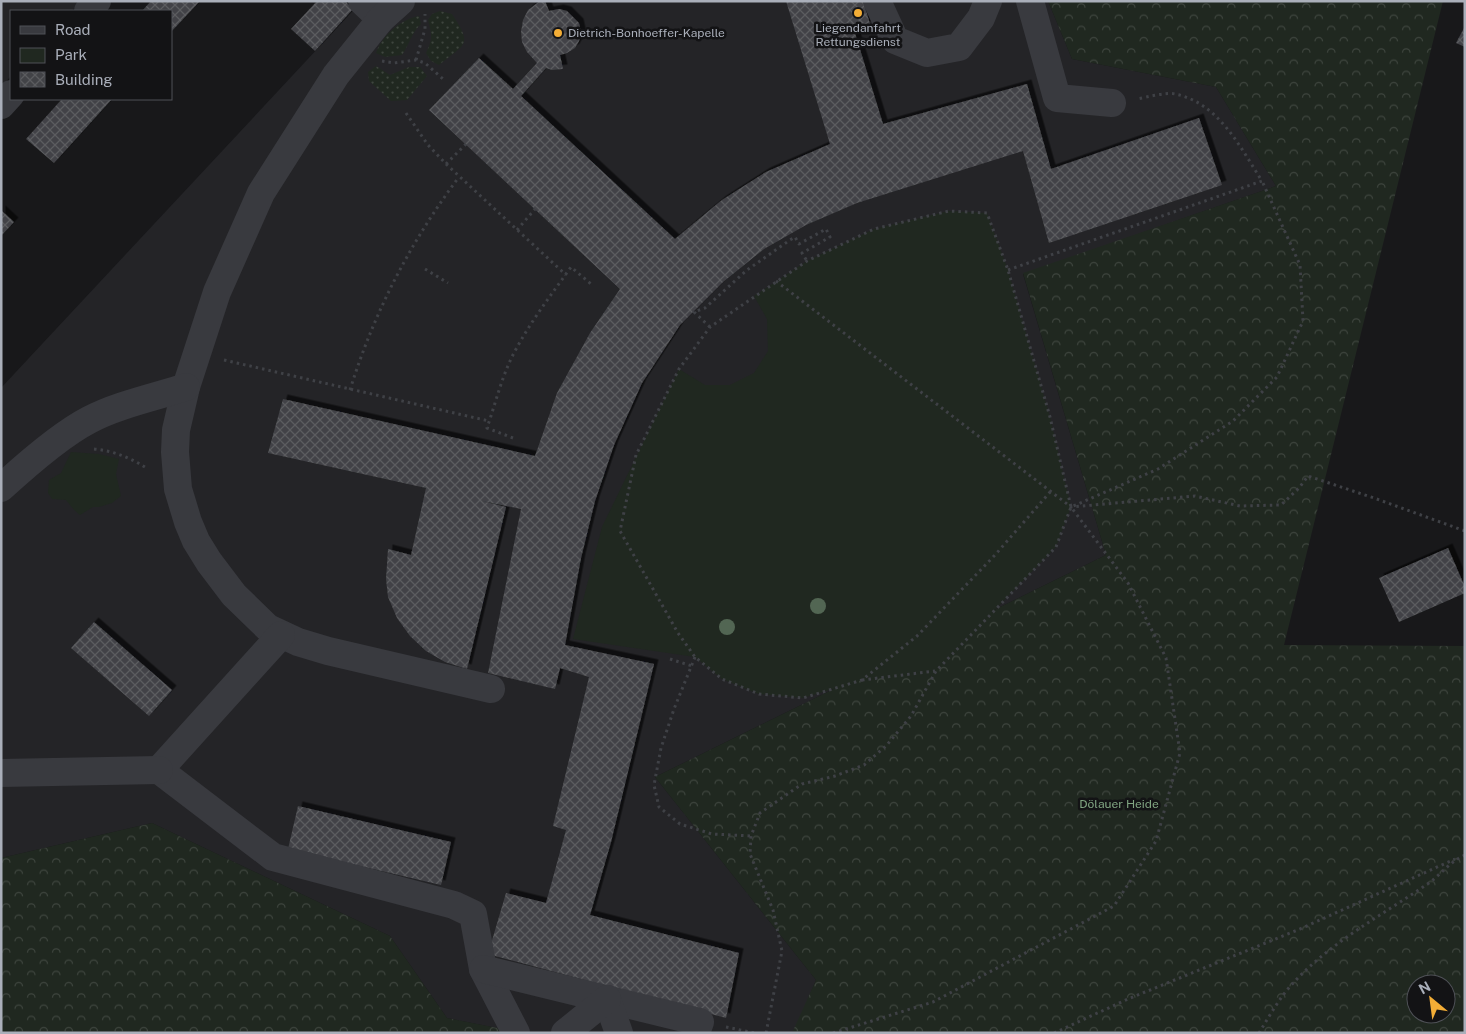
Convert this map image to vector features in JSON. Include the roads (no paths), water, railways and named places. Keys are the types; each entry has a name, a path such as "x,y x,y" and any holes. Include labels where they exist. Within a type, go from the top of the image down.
{"street":[{"path":"877,1 895,40 927,54 959,47 982,18 988,1"},
{"path":"1030,1 1057,98 1112,103"},
{"path":"381,7 355,52 336,75 261,193 217,292 186,387 176,430 175,452 178,489 196,541 209,562 234,595 268,628 298,642 328,651 491,689"},
{"path":"1,105 10,95"},
{"path":"1,488 51,446 88,420 186,387"},
{"path":"159,770 281,635"},
{"path":"1,773 159,770 273,857 454,905 473,914 483,969 516,1033"},
{"path":"483,969 700,1022 696,1033"},
{"path":"565,1033 607,999"},
{"path":"607,999 619,1033"}],"place":[{"name":"Liegendanfahrt Rettungsdienst","path":"858,13"},
{"name":"Dietrich-Bonhoeffer-Kapelle","path":"558,33"}],"park label":[{"name":"Dölauer Heide","path":"1119,804"}]}
